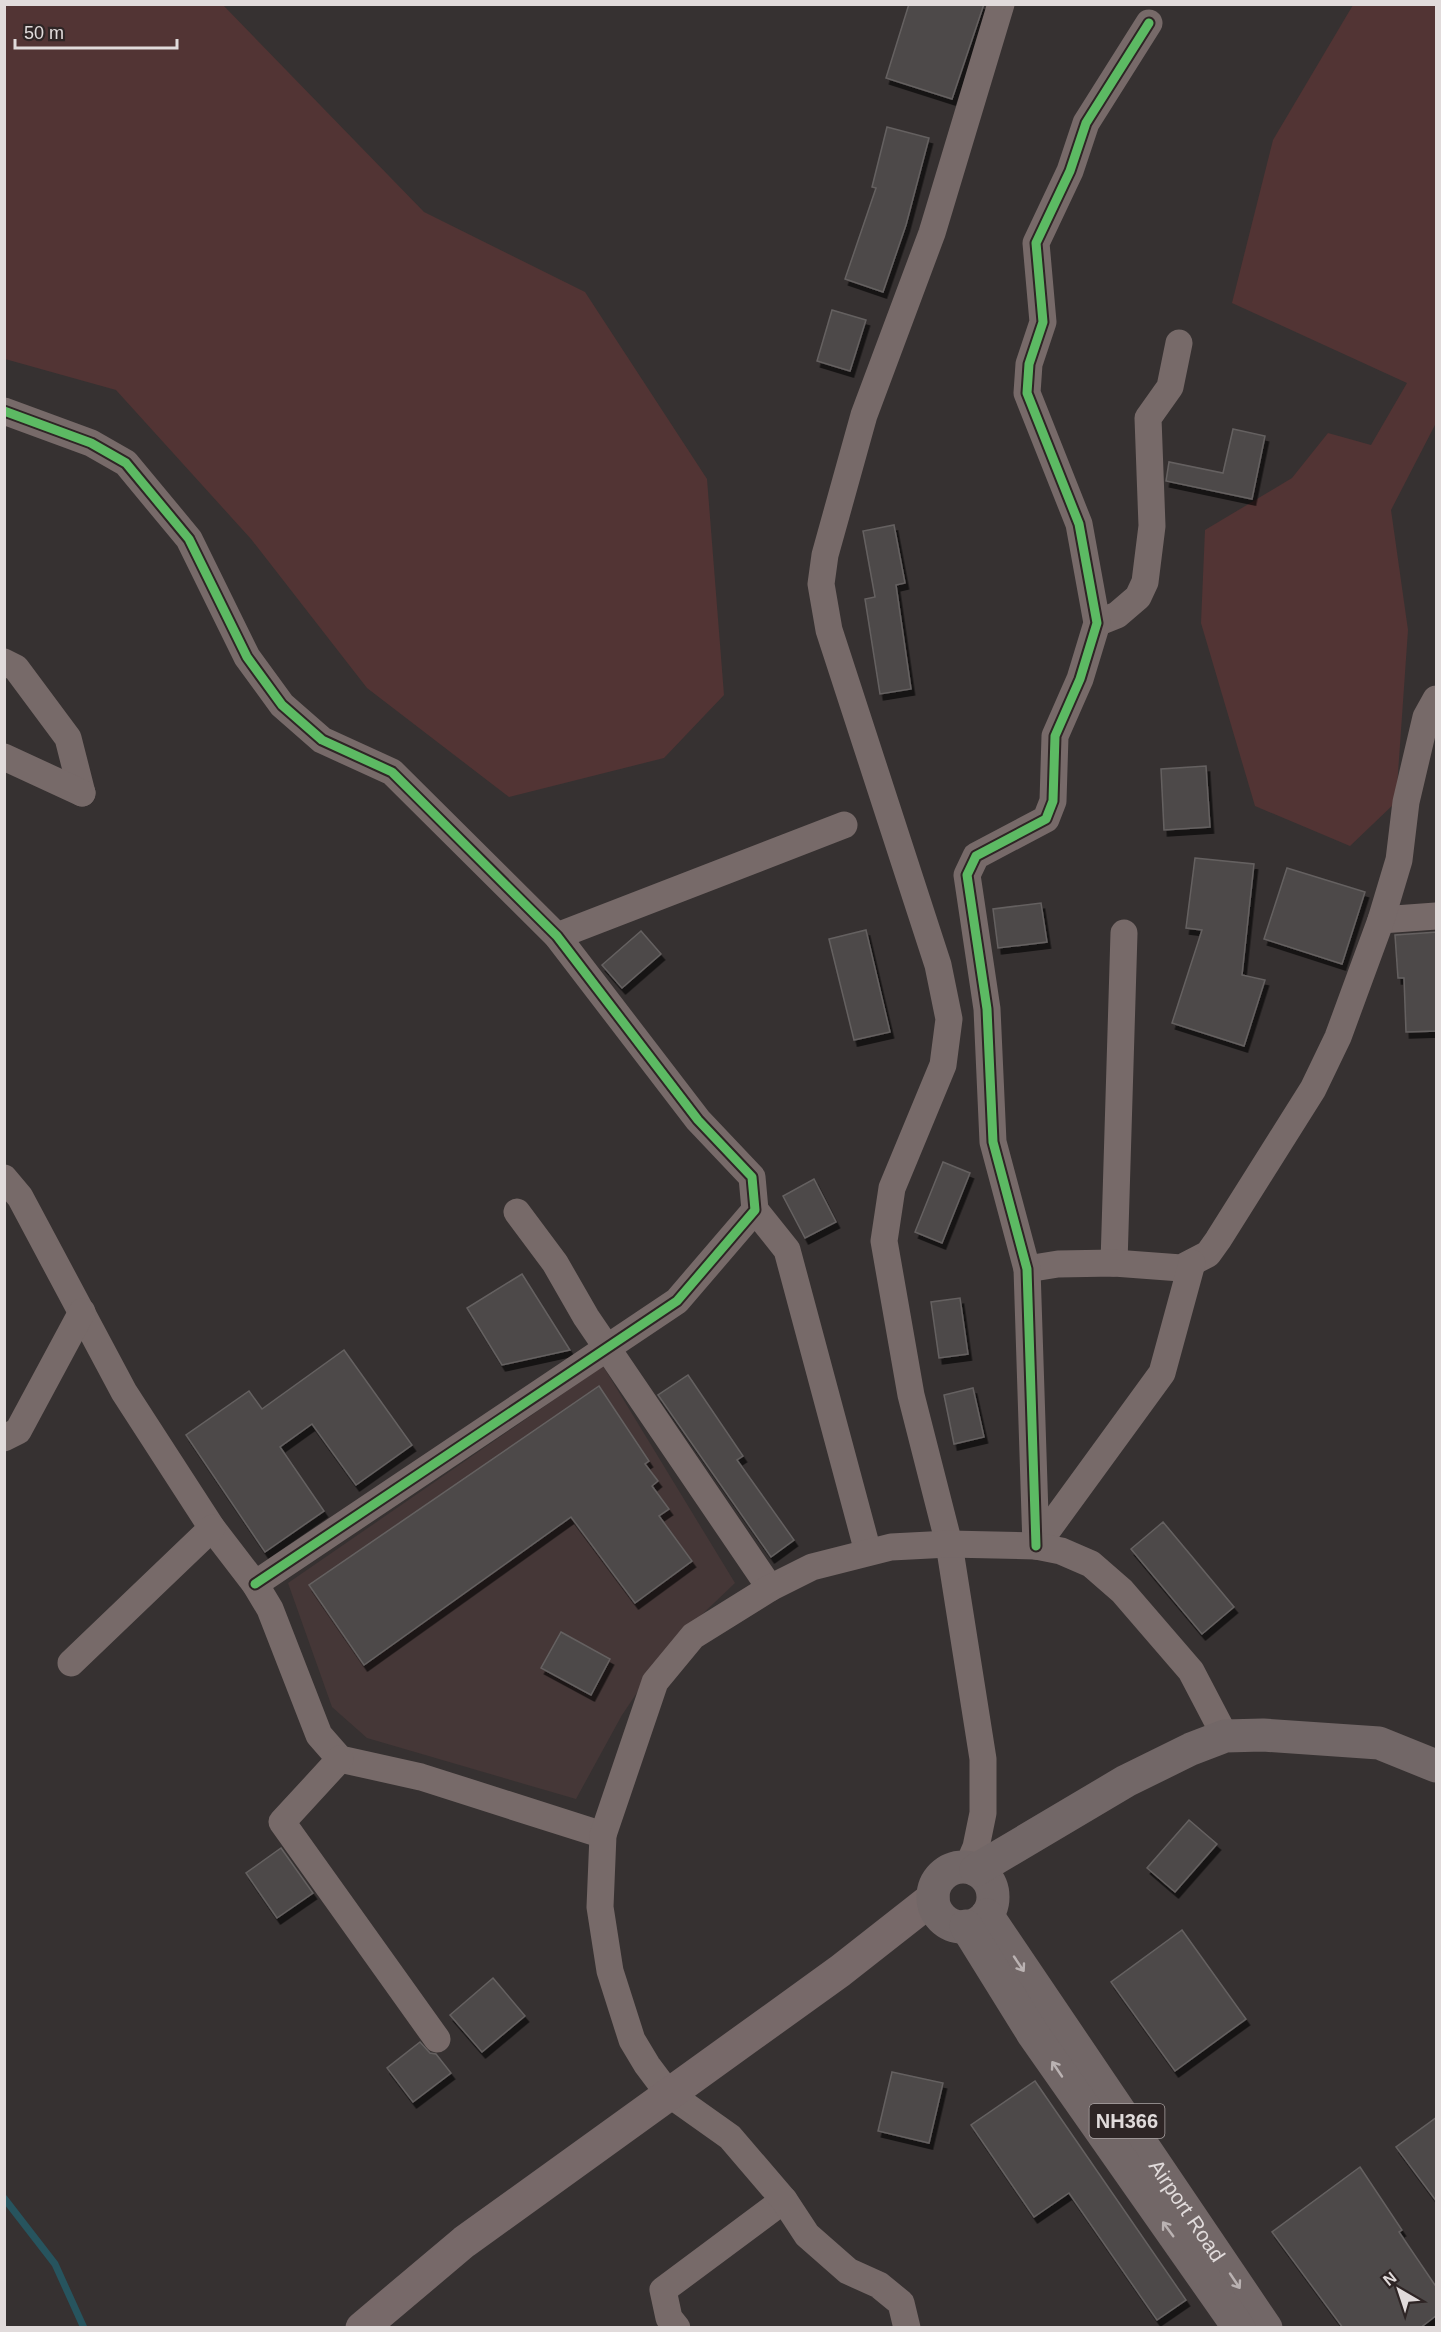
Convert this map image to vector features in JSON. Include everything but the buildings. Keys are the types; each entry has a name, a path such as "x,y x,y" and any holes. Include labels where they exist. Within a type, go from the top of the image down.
{"highway":[{"path":"966,1897 1066,1817 1126,1781 1191,1749 1225,1737 1263,1735 1379,1743 1437,1766"},
{"name":"Airport Road","path":"966,1897 1033,2034 1239,2328"},
{"name":"Airport Road","path":"966,1897 1266,2328"}],"main road":[{"path":"362,2328 464,2242 668,2093 840,1971 966,1897"}],"street":[{"path":"966,1897 983,1813 983,1759 949,1544 911,1395 884,1241 892,1188 943,1065 950,1019 938,965 829,630 821,584 825,555 864,415 932,233 1001,4"},
{"path":"1036,1546 1027,1269 993,1142 987,1009 967,875 976,856 1046,819 1053,801 1054,736 1080,679 1097,623 1079,524 1027,393 1029,364 1043,322 1036,243 1070,171 1086,123 1149,23"},
{"path":"1097,623 1117,615 1138,597 1145,582 1152,526 1148,418 1170,387 1179,343"},
{"path":"4,411 91,443 126,463 189,539 247,657 282,705 322,740 392,772 557,936 698,1120 752,1177 754,1210 787,1250 868,1552"},
{"path":"4,662 16,668 68,738 82,793 4,757"},
{"path":"1027,1269 1058,1263 1114,1263 1181,1268 1208,1254 1313,1089 1338,1037 1381,920 1399,860 1406,802 1433,712"},
{"path":"557,936 843,825"},
{"path":"1381,920 1437,916"},
{"path":"1114,1263 1124,933"},
{"path":"4,1178 20,1197 124,1392 212,1528 255,1584 270,1609 319,1735 339,1759 421,1777 603,1834"},
{"path":"255,1584 677,1301 754,1210"},
{"path":"517,1212 555,1263 586,1317 770,1588"},
{"path":"1036,1546 1162,1373 1192,1263"},
{"path":"4,1438 18,1431 82,1312"},
{"path":"71,1663 212,1528"},
{"path":"907,2328 901,2303 879,2285 848,2271 807,2235 784,2200 730,2136 668,2093 632,2040 610,1971 600,1907 603,1834 655,1682 693,1636 770,1588 812,1567 891,1547 949,1544 1036,1546 1061,1551 1091,1564 1122,1591 1191,1671 1225,1737"},
{"path":"339,1759 282,1822 437,2039"},
{"path":"677,2328 669,2318 663,2290 784,2200"}],"shaded area":[{"path":"4,5 223,5 424,212 585,292 707,479 724,695 664,758 509,797 367,688 251,539 116,390 5,359"},
{"path":"1353,5 1436,5 1436,423 1391,510 1408,630 1396,802 1350,846 1255,806 1201,623 1205,530 1292,478 1328,433 1371,445 1407,383 1232,303 1273,140"},
{"path":"603,1366 735,1583 667,1648 622,1715 576,1799 367,1738 332,1707 288,1583"}],"waterway":[{"path":"4,2198 55,2264 84,2328"}],"cycle path":[{"path":"1036,1546 1027,1269 993,1142 987,1009 967,875 976,856 1046,819 1053,801 1055,736 1080,679 1097,623 1079,524 1027,393 1029,364 1043,322 1036,243 1070,171 1086,123 1149,23"},
{"path":"4,411 91,443 126,463 189,539 247,657 282,705 322,740 392,772 557,936 698,1120 752,1177 755,1210 677,1301 255,1584"}]}
